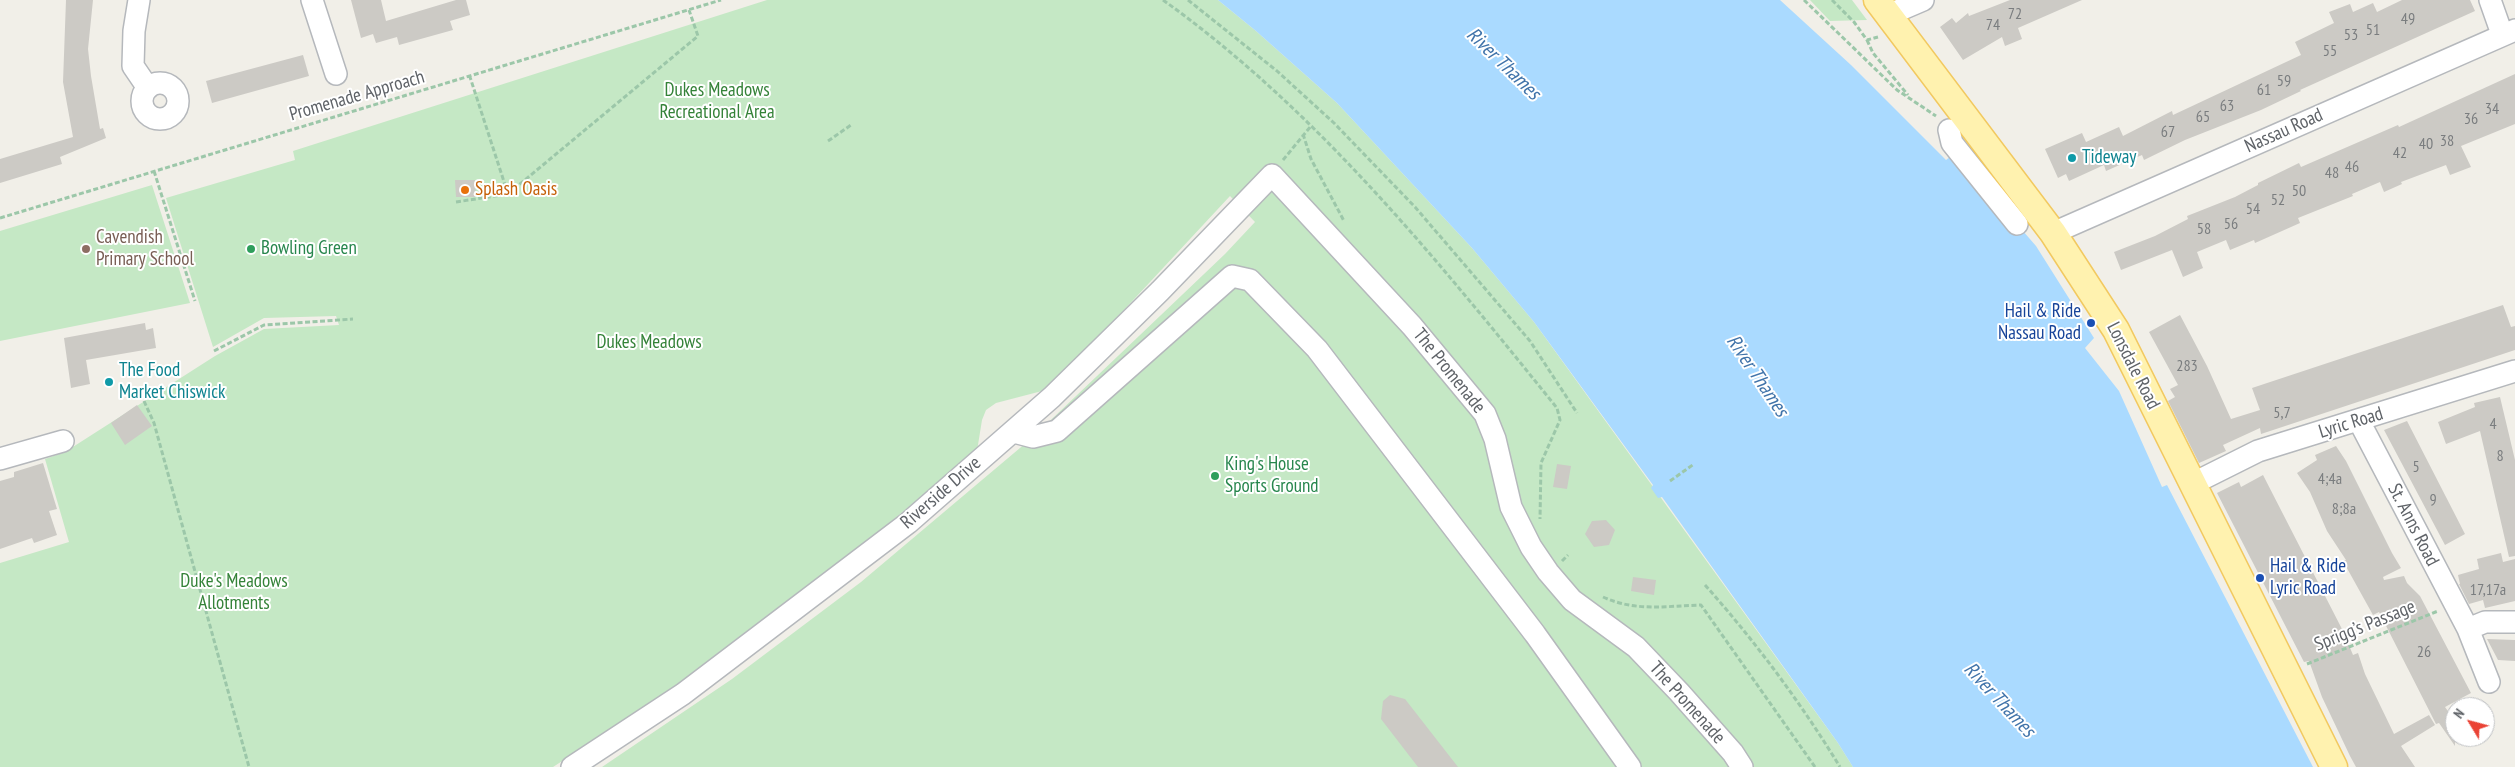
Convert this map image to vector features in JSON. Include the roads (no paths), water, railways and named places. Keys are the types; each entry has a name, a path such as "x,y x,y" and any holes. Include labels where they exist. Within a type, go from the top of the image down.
{"main road":[{"name":"Lonsdale Road","path":"1888,15 2053,233 2116,330 2334,767"}],"street":[{"path":"139,0 134,31 133,66 148,88"},
{"path":"312,0 336,74"},
{"path":"1888,15 1923,0"},
{"path":"2490,0 2509,32"},
{"name":"Nassau Road","path":"2053,233 2509,32"},
{"path":"1943,123 1952,143 2017,224"},
{"name":"Riverside Drive","path":"572,767 683,694 815,596 908,523 1014,432 1160,291 1272,176"},
{"name":"The Promenade","path":"1272,176 1412,326 1485,414 1495,439 1511,507 1531,547 1548,572 1572,600 1636,647 1679,692 1742,767"},
{"path":"1014,432 1033,437 1057,431 1232,276 1250,280 1317,350 1529,626 1630,767"},
{"name":"Lyric Road","path":"2192,484 2258,450 2359,421 2515,371"},
{"name":"St. Anns Road","path":"2359,421 2452,602 2468,629 2489,682"},
{"path":"0,459 63,441"},
{"path":"2468,629 2484,622 2515,622"}],"water":[{"name":"River Thames","path":"1218,0 1780,0 1851,65 1946,160 1955,153 2036,246 2094,338 2085,348 2119,391 2162,487 2167,485 2313,767 1853,767 1838,743 1662,497 1658,498 1651,488 1653,485 1534,322 1472,248 1337,103"}],"place":[{"name":"Tideway","path":"2072,158"},
{"name":"Splash Oasis","path":"465,190"},
{"name":"Cavendish Primary School","path":"86,249"},
{"name":"Bowling Green","path":"251,249"},
{"name":"Hail & Ride Nassau Road","path":"2091,323"},
{"name":"The Food Market Chiswick","path":"109,382"},
{"name":"King's House Sports Ground","path":"1215,476"},
{"name":"Hail & Ride Lyric Road","path":"2260,578"}],"park label":[{"name":"Dukes Meadows Recreational Area","path":"717,102"},
{"name":"Dukes Meadows","path":"649,343"},
{"name":"Duke's Meadows Allotments","path":"234,593"}]}
